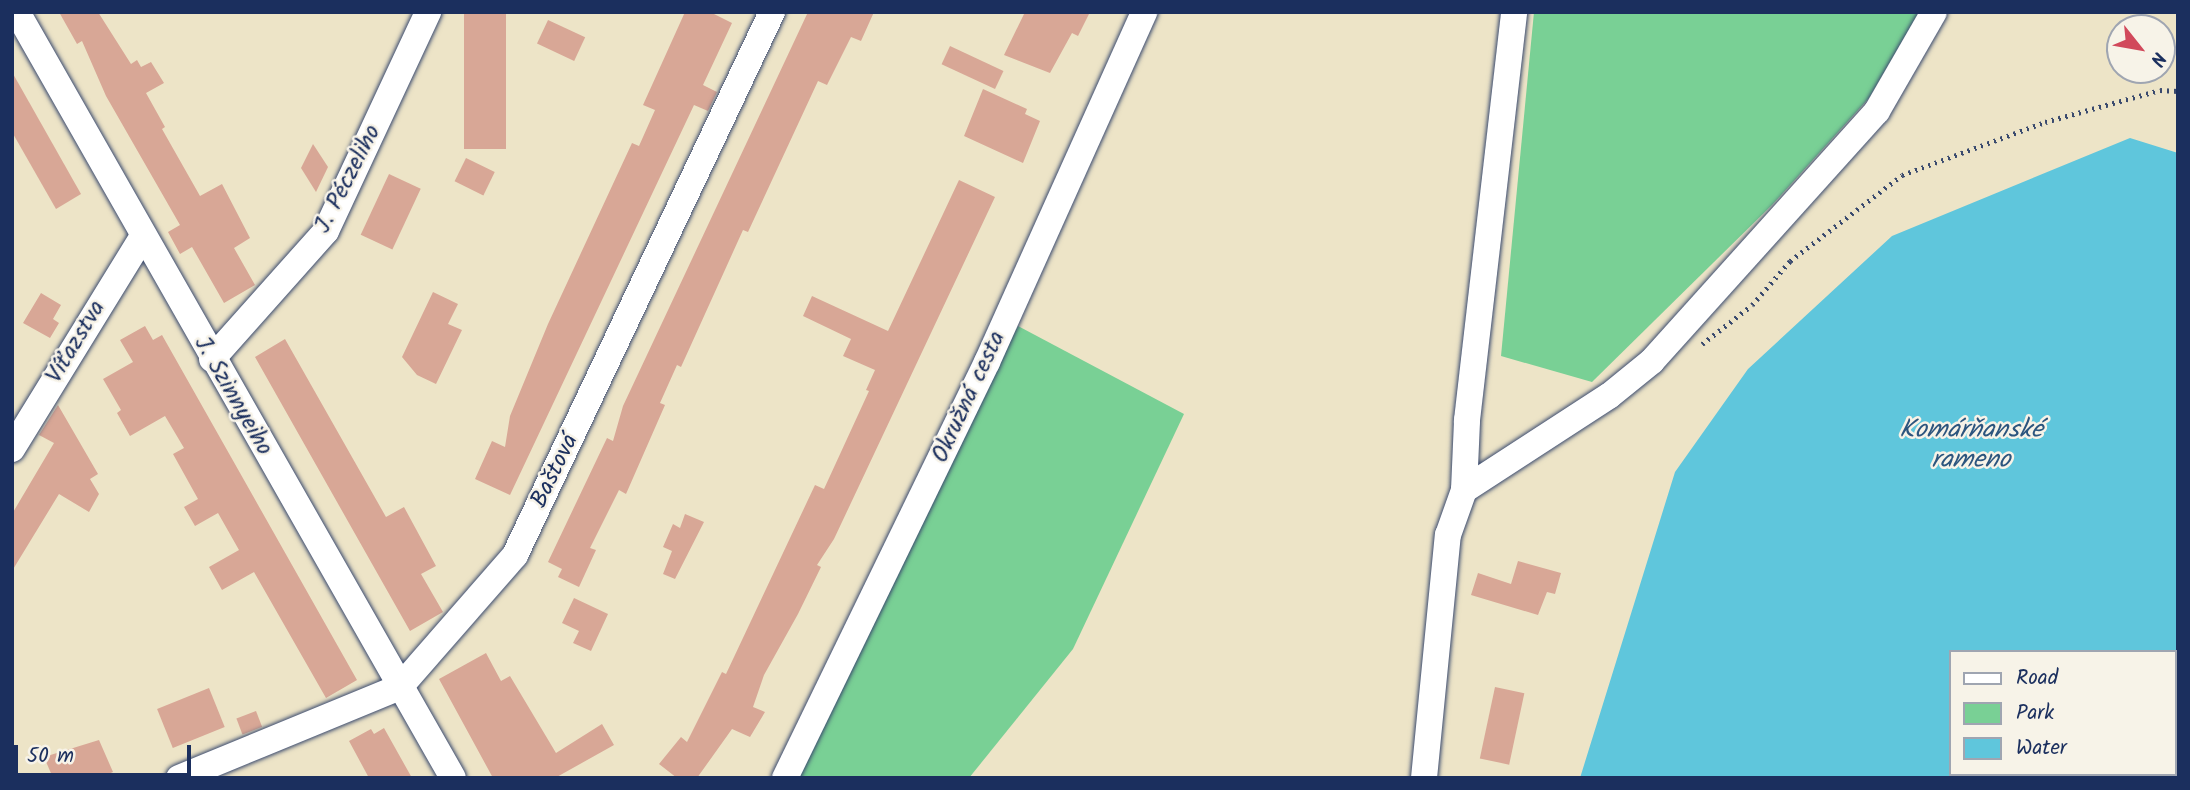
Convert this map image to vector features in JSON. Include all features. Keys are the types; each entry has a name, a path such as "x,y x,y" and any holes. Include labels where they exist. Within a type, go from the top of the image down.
{"street":[{"name":"J. Szinnyeiho","path":"17,12 212,359 453,778"},
{"name":"J. Péczeliho","path":"212,359 327,231 428,12"},
{"name":"Baštová","path":"179,778 400,687 515,555 772,12"},
{"name":"Okružná cesta","path":"785,778 987,362 1144,12"},
{"path":"1424,778 1448,535 1464,490 1467,420 1514,12"},
{"path":"1464,490 1609,396 1652,361 1764,242 1877,111 1934,12"},
{"name":"Víťazstva","path":"16,438 142,236"}],"path":[{"path":"1690,349 1737,319 1790,261 1902,175 2045,121 2160,90 2178,91"}],"green space":[{"path":"1534,12 1919,12 1869,98 1772,205 1592,382 1501,356"},
{"path":"1018,326 1184,414 1073,649 969,778 787,778"}],"water":[{"name":"Komárňanské rameno","path":"2130,138 2178,153 2178,778 1580,778 1675,472 1748,369 1892,236"}],"building":[{"path":"59,12 98,12 131,64 137,60 141,67 151,62 164,83 146,93 165,127 162,129 200,196 222,184 250,238 234,248 255,285 224,303 192,247 180,254 168,232 180,225 106,96 82,41 77,44"},
{"path":"464,12 506,12 506,149 464,149"},
{"path":"685,12 710,12 732,23 703,85 717,92 708,111 694,105 510,495 475,479 492,441 505,447 510,416 548,324 632,143 639,146 655,110 643,105"},
{"path":"808,12 874,12 861,41 851,37 827,85 818,81 748,232 743,230 681,367 677,365 660,403 665,405 626,494 619,490 590,548 596,550 579,587 558,577 562,569 548,562 607,438 613,441 623,406"},
{"path":"1025,12 1090,12 1078,36 1072,33 1050,73 1004,55"},
{"path":"548,20 585,37 574,61 537,44"},
{"path":"950,46 1003,71 995,89 942,64"},
{"path":"12,72 81,194 56,209 12,132"},
{"path":"983,89 1027,109 1025,114 1040,121 1023,163 964,136"},
{"path":"313,144 328,167 316,192 301,168"},
{"path":"466,158 495,172 483,195 455,181"},
{"path":"389,174 421,189 392,250 361,235"},
{"path":"959,180 995,197 834,539 817,565 821,567 764,675 753,707 765,712 750,737 732,729 697,778 677,778 659,764 681,737 687,742 722,672 726,674 815,485 824,489 869,391 866,390 875,370 843,356 851,339 803,316 812,296 888,331"},
{"path":"433,292 458,304 448,324 462,330 436,384 417,375 402,357"},
{"path":"41,293 61,305 53,319 59,323 50,338 23,323"},
{"path":"145,326 153,340 162,335 357,680 326,698 254,572 222,590 209,567 239,550 218,513 195,526 184,507 198,499 173,454 184,448 165,416 130,436 117,413 121,410 103,379 133,362 120,340"},
{"path":"285,339 386,517 404,507 436,566 421,574 443,612 410,631 255,357"},
{"path":"58,405 98,474 90,479 99,494 89,512 59,494 12,571 12,514 54,443 39,435"},
{"path":"685,514 704,522 675,579 663,574 672,551 663,547 673,524 680,528"},
{"path":"1518,561 1561,573 1555,594 1547,592 1538,615 1471,595 1478,573 1511,584"},
{"path":"574,598 608,614 591,651 573,643 579,631 562,623"},
{"path":"486,653 501,681 510,676 556,753 602,724 614,745 555,778 493,778 439,679"},
{"path":"1495,687 1524,693 1509,765 1480,758"},
{"path":"209,688 225,727 173,748 157,709"},
{"path":"256,711 262,727 242,734 236,719"},
{"path":"384,728 412,778 369,778 349,741 371,729 374,734"},
{"path":"99,740 113,772 99,778 53,778 44,757"}]}
